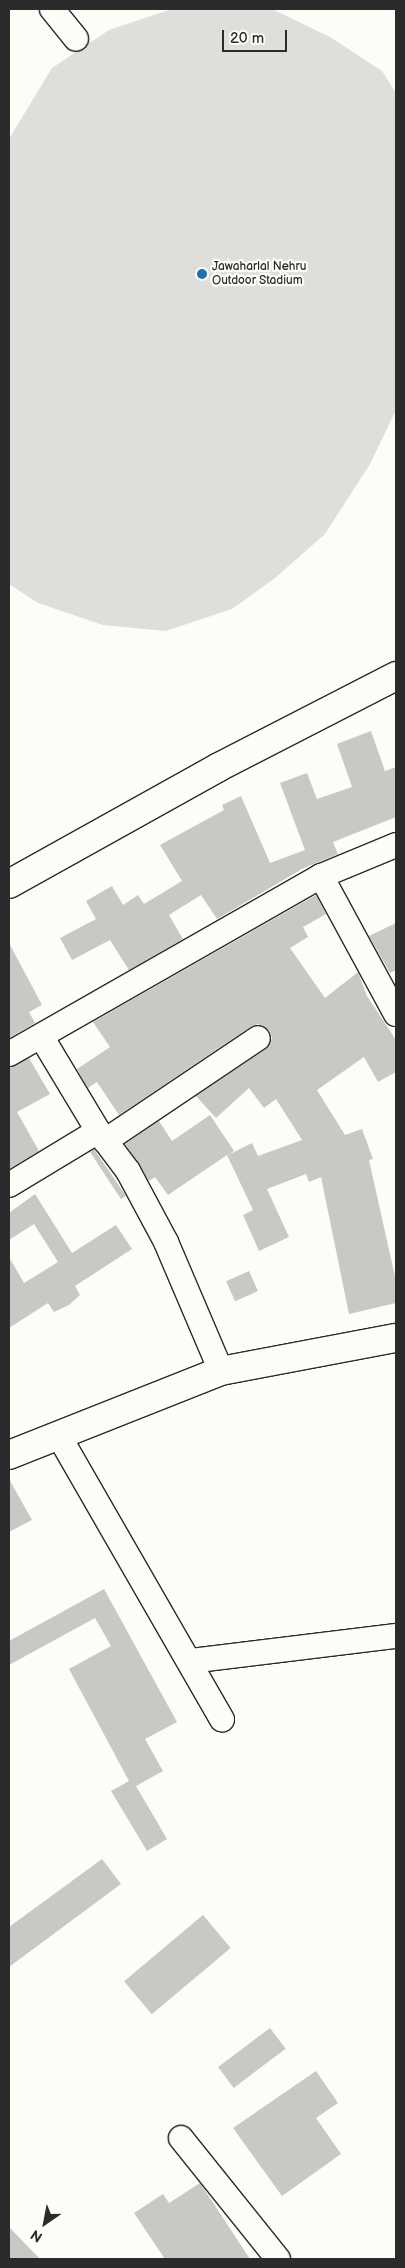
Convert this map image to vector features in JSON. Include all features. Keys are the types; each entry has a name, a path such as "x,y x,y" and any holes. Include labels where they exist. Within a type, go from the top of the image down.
{"street":[{"path":"52,9 76,39"},
{"path":"9,884 219,768 396,676"},
{"path":"9,1054 320,876 396,845"},
{"path":"320,876 396,1014"},
{"path":"41,1036 102,1136 128,1171 166,1242 221,1371"},
{"path":"9,1184 102,1136 258,1038"},
{"path":"9,1455 221,1371 396,1338"},
{"path":"59,1436 191,1661 222,1719"},
{"path":"191,1661 396,1636"},
{"path":"181,2138 278,2259"}],"shaded area":[{"name":"Jawaharlal Nehru Outdoor Stadium","path":"272,9 330,37 382,71 396,93 396,410 370,464 325,534 275,578 232,609 166,631 103,625 38,603 9,584 9,139 52,68 109,30 169,10"}],"building":[{"path":"371,731 385,771 396,767 396,817 333,842 338,854 302,869 217,919 201,895 169,915 183,939 129,970 110,940 72,960 60,938 96,919 86,901 112,886 123,905 138,895 144,904 182,881 160,845 224,810 222,805 241,796 270,863 305,850 280,783 307,773 317,799 352,787 337,744"},
{"path":"316,895 326,914 303,927 308,937 290,948 325,998 358,972 367,996 396,1040 396,1072 378,1082 364,1057 317,1090 345,1135 362,1129 373,1159 369,1160 396,1281 396,1303 349,1314 321,1177 309,1182 306,1174 267,1189 289,1237 259,1251 243,1215 253,1210 227,1155 168,1195 155,1177 149,1181 125,1144 159,1121 172,1141 210,1115 234,1151 228,1155 252,1143 258,1156 302,1140 276,1099 264,1108 249,1088 216,1118 196,1096 266,1049 272,1038 269,1030 258,1024 250,1027 119,1115 97,1082 88,1088 77,1069 110,1047 93,1022"},
{"path":"396,923 396,970 390,973 369,936"},
{"path":"9,943 42,1005 29,1012 35,1023 9,1038"},
{"path":"29,1058 50,1094 17,1112 39,1151 9,1169 9,1068"},
{"path":"94,1149 126,1196 121,1199 90,1152"},
{"path":"35,1194 72,1253 116,1225 132,1249 75,1286 80,1295 69,1305 54,1312 48,1303 9,1328 9,1257 24,1283 58,1262 34,1224 9,1240 9,1213"},
{"path":"249,1271 258,1291 235,1301 226,1281"},
{"path":"9,1479 32,1520 9,1532"},
{"path":"104,1589 177,1722 145,1739 163,1771 136,1786 167,1839 147,1851 111,1791 129,1781 69,1669 111,1646 95,1618 9,1665 9,1641"},
{"path":"102,1859 121,1884 9,1967 9,1927"},
{"path":"203,1915 231,1948 152,2014 124,1981"},
{"path":"270,2028 286,2049 234,2088 218,2067"},
{"path":"316,2071 338,2103 316,2118 341,2154 282,2196 233,2128"},
{"path":"200,2183 250,2259 165,2259 134,2213 163,2194 169,2203"},
{"path":"9,2227 40,2259 9,2259"}],"place":[{"name":"Jawaharlal Nehru Outdoor Stadium","path":"202,274"}]}
